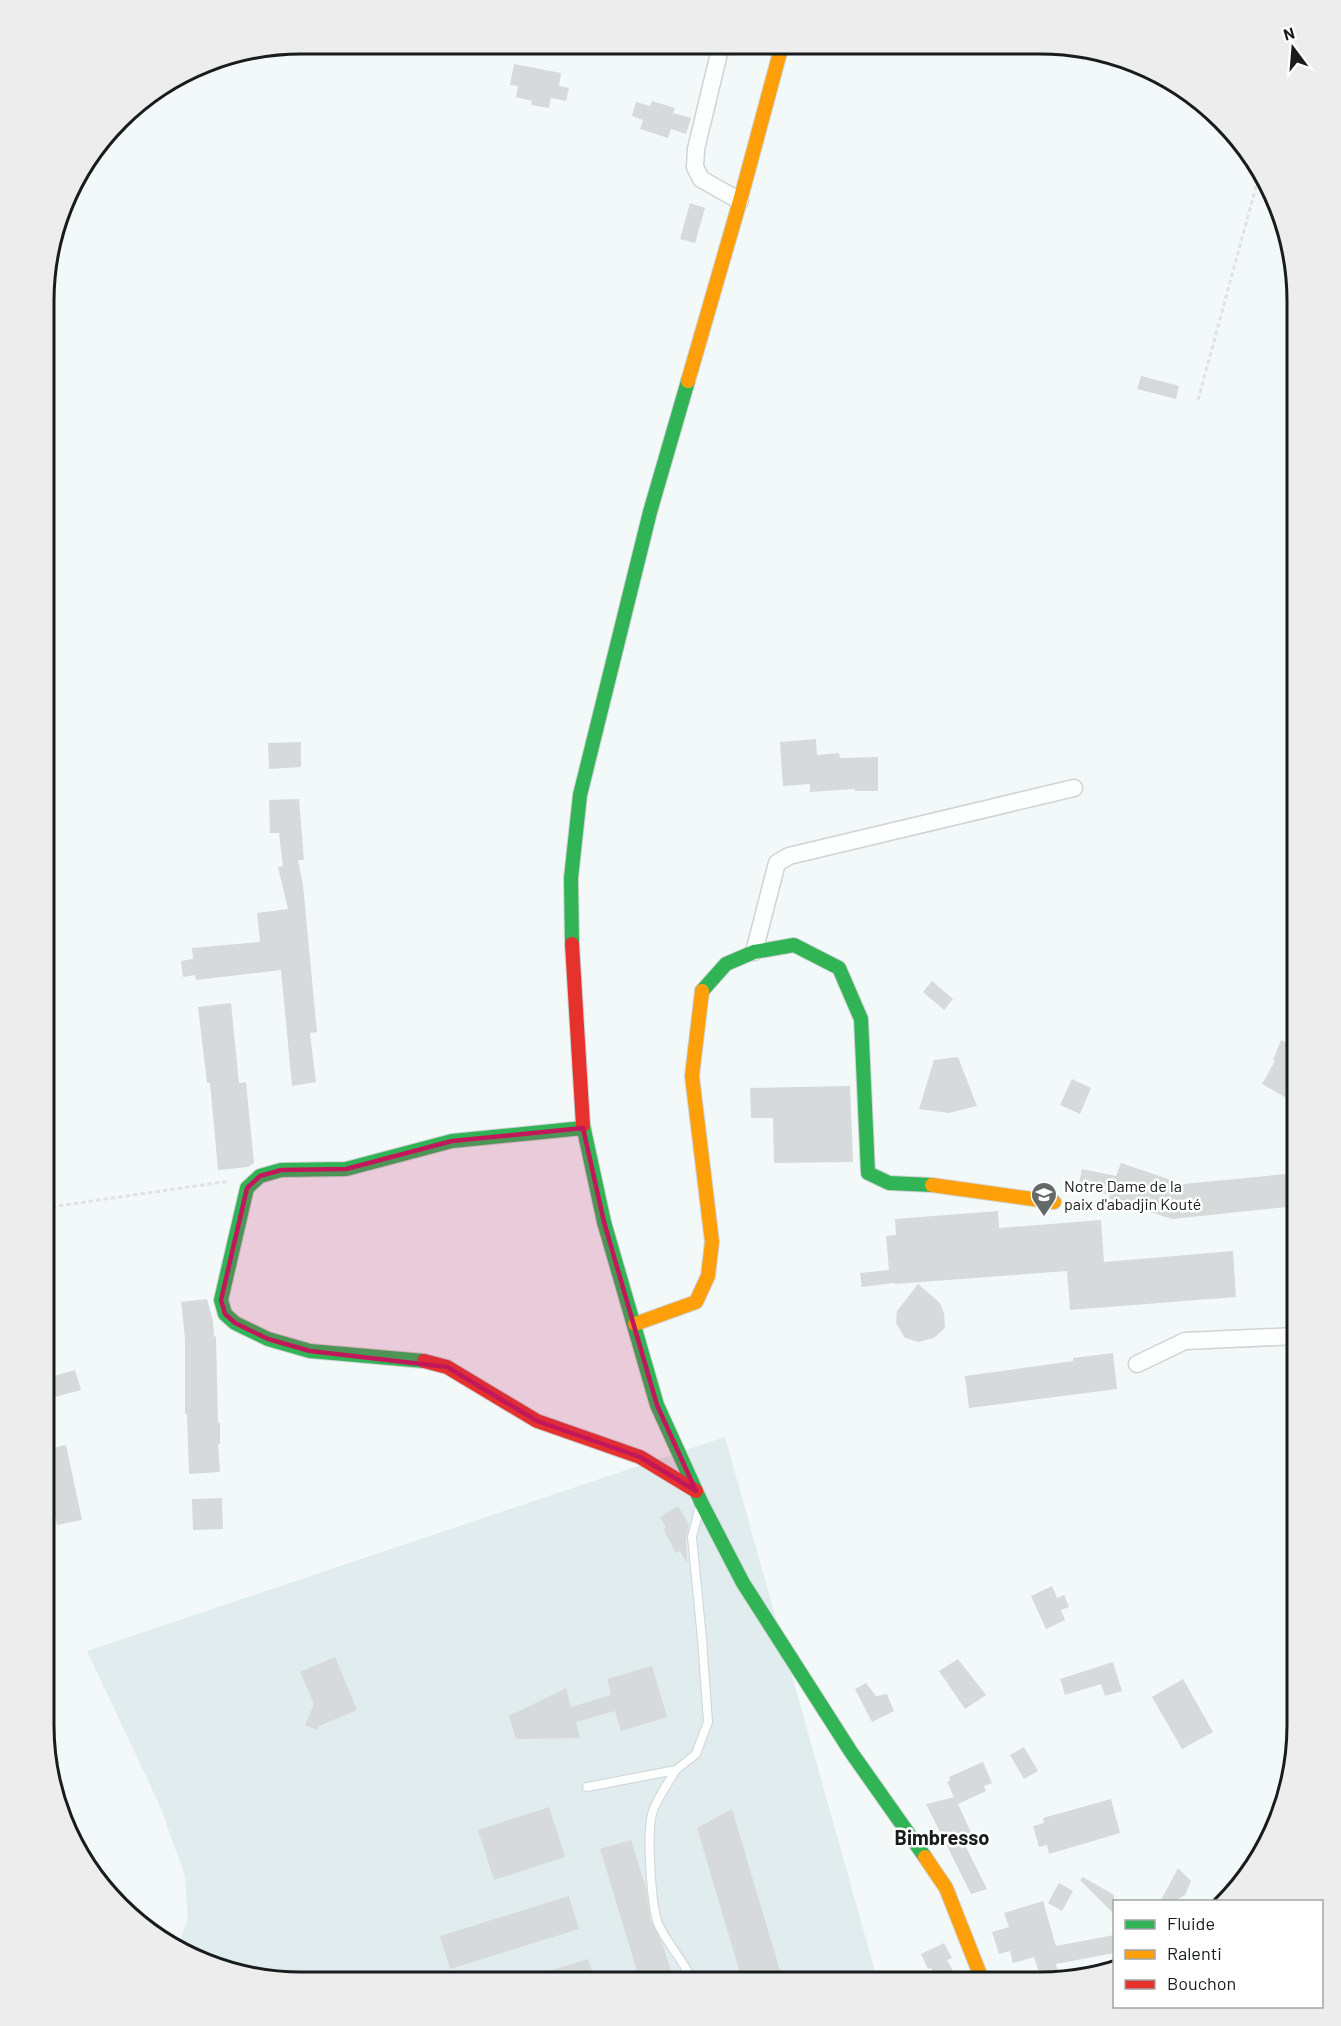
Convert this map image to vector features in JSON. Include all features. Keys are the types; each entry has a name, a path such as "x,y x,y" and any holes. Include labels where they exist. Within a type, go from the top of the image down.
{"street":[{"path":"719,54 696,149 695,167 701,179 740,201"},
{"path":"780,54 740,201 650,512 580,795 572,878 572,963 583,1128 604,1222 657,1405 702,1504 743,1583 851,1752 946,1888 979,1972"},
{"path":"754,952 777,863 789,856 1074,788"},
{"path":"635,1324 696,1302 708,1275 712,1242 692,1076 700,993 726,964 754,952 794,945 839,968 861,1019 868,1173 889,1183 941,1185 1054,1202"},
{"path":"583,1128 452,1141 346,1169 281,1170 260,1176 247,1188 221,1300 225,1314 235,1323 268,1340 310,1351 432,1362 456,1372 537,1421 640,1457 696,1491"},
{"path":"1137,1364 1185,1341 1287,1336"}],"lane":[{"path":"689,1972 658,1923 650,1864 649,1830 653,1811 676,1770 696,1754 708,1722 692,1537 696,1516 702,1504"},
{"path":"587,1786 676,1770"}],"path":[{"path":"1198,400 1257,183"},
{"path":"54,1207 260,1176"}],"highlighted area":[{"path":"583,1128 604,1222 657,1405 696,1491 640,1457 537,1421 447,1367 310,1351 268,1339 235,1323 225,1314 221,1300 247,1188 260,1176 281,1170 346,1169 452,1141"}],"shaded area":[{"path":"725,1437 875,1972 301,1972 268,1970 237,1964 206,1953 180,1941 188,1919 185,1876 160,1806 87,1651"}],"building":[{"path":"514,64 561,73 559,86 569,88 566,101 551,98 549,108 531,105 532,101 516,97 518,86 510,85"},
{"path":"652,101 675,108 673,113 691,118 686,134 671,129 668,138 640,129 643,120 632,116 636,102 650,106"},
{"path":"690,203 705,208 695,243 680,239"},
{"path":"1141,376 1179,386 1176,399 1137,389"},
{"path":"816,739 817,755 839,753 840,758 878,757 878,791 855,791 854,789 810,792 810,784 783,786 780,742"},
{"path":"301,742 301,767 269,769 268,743"},
{"path":"299,799 304,860 298,860 303,885 317,1032 310,1033 316,1082 292,1086 281,970 196,980 195,975 183,977 181,961 193,959 192,948 260,942 257,913 288,909 278,867 283,866 279,833 270,833 269,800"},
{"path":"932,981 953,999 944,1010 923,992"},
{"path":"231,1003 239,1083 246,1082 254,1163 248,1167 218,1170 210,1083 207,1083 198,1007"},
{"path":"1281,1040 1287,1043 1287,1098 1262,1084 1275,1061 1273,1060"},
{"path":"958,1057 977,1106 949,1113 919,1109 934,1060"},
{"path":"1072,1079 1091,1088 1080,1114 1060,1105"},
{"path":"850,1086 853,1162 774,1163 773,1118 751,1118 750,1088"},
{"path":"1121,1163 1183,1184 1287,1174 1287,1207 1172,1219 1109,1199 1110,1195 1078,1188 1082,1169 1116,1176"},
{"path":"998,1211 999,1228 1101,1220 1104,1262 1233,1251 1236,1297 1070,1310 1067,1271 862,1287 860,1273 889,1270 886,1236 896,1235 895,1219"},
{"path":"918,1284 940,1303 944,1313 945,1328 934,1338 918,1342 905,1338 896,1323 897,1311"},
{"path":"207,1299 213,1321 214,1337 216,1336 220,1472 189,1474 187,1414 185,1414 185,1338 181,1302"},
{"path":"1113,1353 1117,1389 969,1408 965,1376"},
{"path":"75,1370 81,1390 54,1397 54,1376"},
{"path":"66,1445 82,1520 57,1525 54,1510 54,1448"},
{"path":"222,1498 223,1529 193,1530 192,1499"},
{"path":"678,1506 689,1525 686,1537 687,1563 680,1551 676,1553 663,1529 666,1528 660,1517"},
{"path":"1052,1586 1057,1598 1064,1595 1069,1607 1061,1610 1065,1620 1046,1629 1031,1596"},
{"path":"335,1657 357,1710 319,1726 317,1730 305,1725 314,1704 300,1672"},
{"path":"958,1659 986,1695 965,1709 939,1671"},
{"path":"1113,1662 1122,1691 1105,1696 1101,1684 1065,1695 1060,1679"},
{"path":"652,1666 667,1717 621,1731 615,1711 576,1722 580,1738 516,1739 509,1716 566,1688 571,1707 611,1695 607,1679"},
{"path":"1183,1679 1213,1732 1182,1749 1152,1697"},
{"path":"866,1683 876,1696 887,1694 894,1711 872,1722 855,1689"},
{"path":"1024,1747 1038,1771 1024,1779 1010,1755"},
{"path":"983,1762 992,1783 984,1786 986,1791 958,1804 974,1839 964,1843 987,1889 971,1894 926,1804 954,1797 947,1782 950,1781 949,1777"},
{"path":"1111,1799 1120,1833 1049,1854 1047,1845 1039,1847 1033,1826 1044,1823 1043,1818"},
{"path":"549,1807 565,1857 494,1880 478,1830"},
{"path":"732,1809 780,1972 740,1972 697,1828"},
{"path":"631,1840 646,1888 650,1919 663,1945 671,1972 637,1972 600,1849"},
{"path":"1178,1868 1191,1881 1185,1895 1176,1900 1161,1900"},
{"path":"1083,1877 1114,1895 1113,1913 1080,1880"},
{"path":"1059,1883 1073,1891 1062,1911 1048,1903"},
{"path":"569,1896 579,1929 450,1969 440,1936"},
{"path":"1043,1901 1056,1946 1113,1935 1113,1953 1056,1964 1058,1971 1039,1972 1034,1957 1013,1963 1010,1951 999,1954 992,1932 1009,1927 1004,1913"},
{"path":"944,1943 952,1958 947,1960 954,1972 933,1972 931,1968 928,1969 921,1954"},
{"path":"588,1959 592,1972 546,1972"}],"traffic: fast":[{"path":"572,944 571,878 580,795 650,512 688,381"},
{"path":"702,991 726,964 754,952 794,945 839,968 861,1019 868,1173 889,1183 932,1185"},
{"path":"583,1125 604,1222 657,1405 702,1504 743,1583 851,1752 925,1857"},
{"path":"424,1361 310,1351 268,1339 235,1323 225,1314 221,1300 247,1188 260,1176 281,1170 346,1169 452,1141 583,1128"}],"traffic: slow":[{"path":"688,381 780,54"},
{"path":"635,1324 696,1302 708,1276 712,1242 692,1076 702,991"},
{"path":"932,1185 1054,1202"},
{"path":"925,1857 946,1888 979,1972"}],"traffic: jam":[{"path":"572,944 583,1125"},
{"path":"424,1361 447,1367 537,1421 640,1457 696,1491"}],"place":[{"name":"Notre Dame de la paix d'abadjin Kouté","path":"1044,1218"}],"district":[{"name":"Bimbresso","path":"942,1838"}]}
